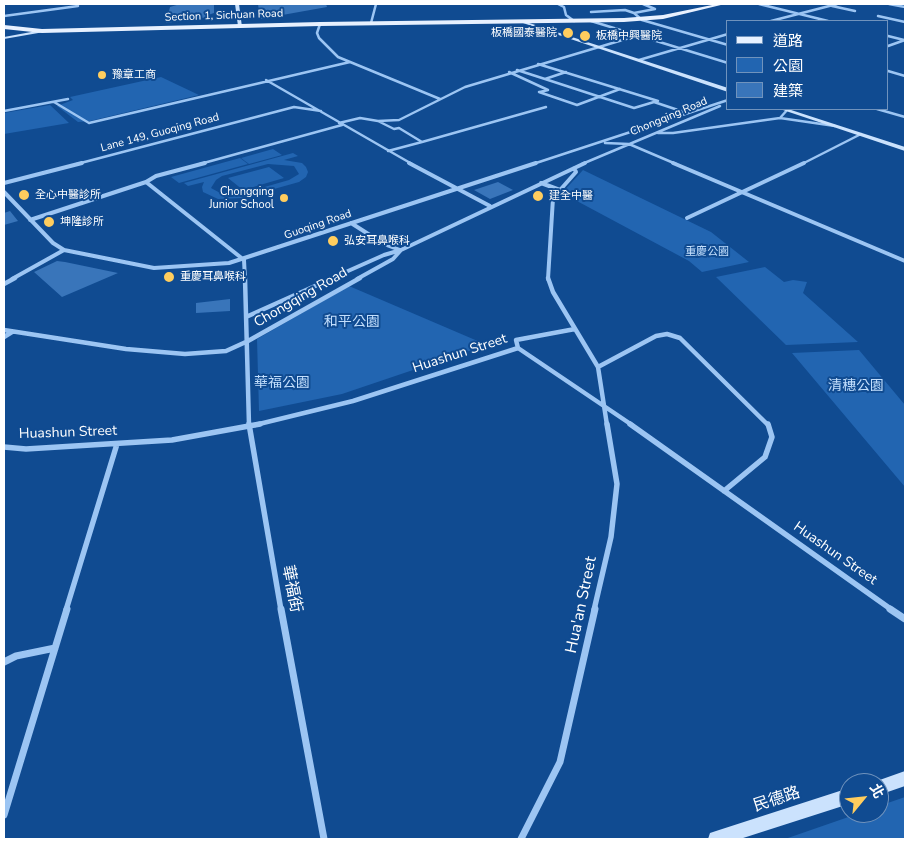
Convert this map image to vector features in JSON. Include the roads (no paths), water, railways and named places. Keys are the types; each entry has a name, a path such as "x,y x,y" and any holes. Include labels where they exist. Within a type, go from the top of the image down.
{"main road":[{"name":"Section 1, Sichuan Road","path":"4,28 42,31 371,23 642,20 682,14 722,4"}],"street":[{"path":"237,4 243,26"},
{"path":"242,4 243,26"},
{"path":"371,23 376,4"},
{"path":"558,4 564,7 566,15 574,21"},
{"path":"634,13 655,8 643,4"},
{"path":"759,4 824,20"},
{"path":"776,20 837,4"},
{"path":"889,4 905,7"},
{"path":"4,16 78,6"},
{"path":"831,6 855,11"},
{"path":"591,12 625,10 634,13 642,20 726,44"},
{"path":"878,16 905,22"},
{"path":"521,21 726,89"},
{"path":"591,21 726,62"},
{"path":"320,24 317,32 322,42 338,57 440,99"},
{"path":"4,37 42,31"},
{"path":"639,60 726,34"},
{"path":"30,220 146,182 156,176 360,118 378,121 399,120 465,87 509,72 636,36"},
{"path":"889,36 905,40"},
{"path":"889,46 905,40"},
{"path":"54,102 89,122 350,62"},
{"path":"516,70 634,108 658,101 538,64"},
{"path":"889,71 905,76"},
{"path":"509,72 548,90 539,92 577,105 621,89"},
{"path":"545,79 566,72"},
{"path":"266,80 388,151 490,206"},
{"path":"4,111 68,99"},
{"path":"654,102 687,114"},
{"name":"Chongqing Road","path":"650,126 726,102"},
{"name":"Chongqing Road","path":"401,250 393,258 248,342 246,317 384,255 401,250 607,152 726,102"},
{"path":"294,107 307,104"},
{"name":"Lane 149, Guoqing Road","path":"4,183 294,107 321,111"},
{"path":"388,151 546,107"},
{"path":"780,118 785,110"},
{"path":"789,110 905,149"},
{"path":"880,110 905,117"},
{"path":"655,133 673,133 780,118 839,127"},
{"path":"378,121 394,129 399,128 422,142"},
{"path":"607,152 618,143 650,126"},
{"name":"Guoqing Road","path":"4,192 30,220 64,250 118,263 154,268 229,263 244,260 457,188 602,143 650,126"},
{"path":"688,218 744,193 861,134"},
{"path":"602,143 629,144 905,260"},
{"path":"574,168 576,172 553,198 551,207 552,235 547,268 548,278 598,367 656,336 667,334 680,338 768,424 772,437 765,458 724,491"},
{"path":"146,182 244,260 246,317"},
{"path":"541,183 560,190"},
{"path":"351,223 384,244 401,250"},
{"path":"4,284 64,250"},
{"path":"518,348 516,340 575,329"},
{"path":"4,330 126,349 185,354 226,351 248,342"},
{"path":"4,337 12,332"},
{"name":"華福街","path":"248,342 248,427 324,839"},
{"name":"Huashun Street","path":"4,447 26,449 172,440 248,427 353,402 518,348 602,404 905,619"},
{"name":"Hua'an Street","path":"521,839 560,762 611,537 617,484 602,404 598,367"},
{"path":"4,815 117,444"},
{"path":"4,662 16,656 55,648"},
{"path":"889,784 905,779"},
{"name":"民德路","path":"716,839 839,799"}],"place":[{"name":"板橋國泰醫院","path":"568,33"},
{"name":"板橋中興醫院","path":"585,36"},
{"name":"豫章工商","path":"102,75"},
{"name":"全心中醫診所","path":"24,195"},
{"name":"建全中醫","path":"538,196"},
{"name":"Chongqing Junior School","path":"284,198"},
{"name":"坤隆診所","path":"49,222"},
{"name":"弘安耳鼻喉科","path":"333,241"},
{"name":"重慶耳鼻喉科","path":"169,277"}],"park label":[{"name":"重慶公園","path":"707,252"},
{"name":"和平公園","path":"352,323"},
{"name":"華福公園","path":"282,384"},
{"name":"清穗公園","path":"856,387"}]}
